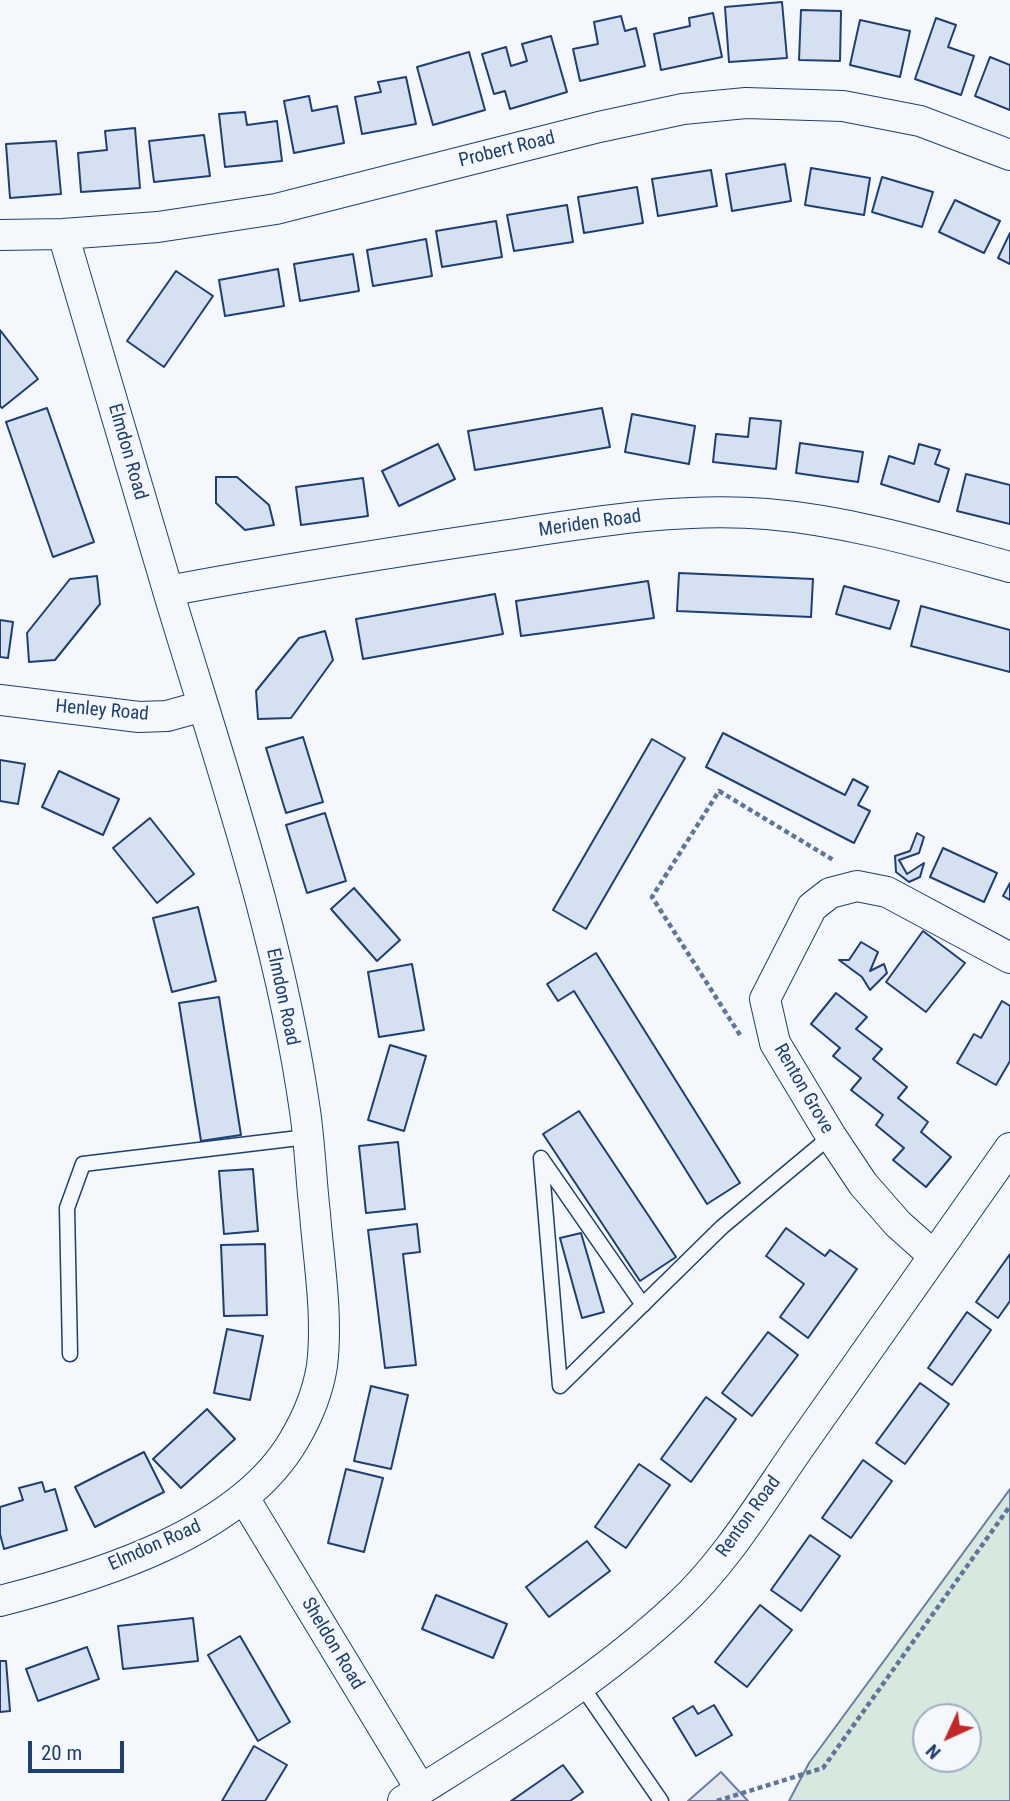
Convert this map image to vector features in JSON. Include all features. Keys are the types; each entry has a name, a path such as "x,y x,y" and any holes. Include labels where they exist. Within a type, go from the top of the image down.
{"street":[{"name":"Probert Road","path":"0,235 63,234 158,227 276,209 599,127 683,109 746,103 842,106 920,121 1010,155"},
{"name":"Elmdon Road","path":"0,1601 87,1576 159,1547 207,1523 244,1498 265,1479 293,1442 311,1404 322,1366 323,1303 306,1113 284,1001 252,869 63,234"},
{"name":"Meriden Road","path":"168,591 302,565 633,517 698,512 766,514 846,524 1010,567"},
{"name":"Henley Road","path":"0,700 139,717 167,716 203,706"},
{"name":"Renton Grove","path":"934,1256 898,1224 863,1184 831,1136 775,1043 765,999 812,907 830,892 857,886 887,892 1010,958"},
{"name":"Renton Road","path":"412,1795 498,1743 581,1685 635,1645 681,1604 733,1541 1010,1148"},
{"name":"Sheldon Road","path":"244,1498 412,1795"}],"lane":[{"path":"643,1305 541,1158 560,1387 722,1227 831,1136"},
{"path":"70,1354 67,1208 83,1164 307,1137"},
{"path":"581,1685 661,1801"}],"path":[{"path":"775,1043 751,1053 652,897 719,791 842,865"},
{"path":"717,1801 823,1768 1010,1506"}],"shaded area":[{"path":"1010,1489 1010,1801 789,1801 809,1763"},
{"path":"721,1772 748,1801 688,1801"}],"building":[{"path":"782,2 787,58 729,62 725,7"},
{"path":"801,10 841,11 840,61 799,60"},
{"path":"713,13 722,57 661,70 654,34 690,26 689,18"},
{"path":"621,16 625,31 636,28 645,66 580,81 573,49 598,44 594,22"},
{"path":"936,18 956,25 948,47 974,56 961,95 915,79"},
{"path":"860,20 910,31 900,77 850,65"},
{"path":"551,36 567,92 510,109 505,91 494,94 482,54 506,47 511,66 527,61 522,44"},
{"path":"469,52 485,110 433,125 417,67"},
{"path":"990,57 1010,65 1010,110 975,96"},
{"path":"406,77 416,124 362,134 355,97 381,92 378,82"},
{"path":"309,96 312,111 337,106 344,143 294,153 284,101"},
{"path":"245,112 247,125 277,121 282,161 225,167 219,114"},
{"path":"135,128 140,188 81,192 78,153 107,150 105,131"},
{"path":"204,135 210,176 154,182 149,141"},
{"path":"56,141 61,194 10,198 6,144"},
{"path":"785,164 791,201 732,211 726,174"},
{"path":"811,168 870,178 864,215 805,205"},
{"path":"711,170 717,206 658,216 652,179"},
{"path":"882,177 933,192 922,227 872,212"},
{"path":"637,187 643,223 584,233 578,197"},
{"path":"955,200 1000,221 984,253 939,232"},
{"path":"567,205 573,242 514,251 507,215"},
{"path":"496,221 502,257 442,267 436,231"},
{"path":"1010,233 1010,264 998,258"},
{"path":"426,239 432,276 373,286 367,250"},
{"path":"353,254 359,291 300,301 294,264"},
{"path":"278,269 284,306 225,316 219,280"},
{"path":"176,271 213,296 164,367 127,341"},
{"path":"0,330 38,379 2,408 0,406"},
{"path":"47,408 94,542 53,557 6,422"},
{"path":"602,408 610,447 475,470 468,431"},
{"path":"632,414 695,426 689,464 625,452"},
{"path":"750,418 781,421 776,469 713,462 716,434 748,437"},
{"path":"800,443 863,452 858,482 796,473"},
{"path":"438,444 455,479 399,506 382,471"},
{"path":"919,444 940,450 935,464 949,469 939,502 881,484 889,456 914,464"},
{"path":"966,474 1010,485 1010,524 957,511"},
{"path":"216,477 237,477 269,505 274,525 245,530 216,503"},
{"path":"363,478 368,516 301,525 296,487"},
{"path":"679,573 813,579 811,617 677,611"},
{"path":"97,576 100,604 55,660 29,662 27,633 70,579"},
{"path":"648,581 654,618 521,636 516,601"},
{"path":"844,586 899,601 890,629 836,614"},
{"path":"495,594 503,634 363,659 356,619"},
{"path":"921,606 1010,630 1010,672 911,646"},
{"path":"0,620 13,622 8,658 0,657"},
{"path":"325,631 333,660 291,718 258,719 256,691 299,638"},
{"path":"723,733 845,795 853,779 868,787 858,805 870,811 854,843 706,767"},
{"path":"303,737 323,802 286,813 266,748"},
{"path":"652,739 685,758 586,929 553,910"},
{"path":"0,760 25,764 18,804 0,801"},
{"path":"59,771 119,799 103,835 42,807"},
{"path":"325,813 346,881 307,893 286,825"},
{"path":"150,818 194,874 157,903 113,848"},
{"path":"917,833 924,837 919,853 899,860 907,874 924,863 920,877 909,882 896,872 895,856 910,851"},
{"path":"943,848 997,873 984,902 930,877"},
{"path":"1010,883 1010,900 1003,896"},
{"path":"354,888 400,940 377,961 331,909"},
{"path":"198,907 216,981 172,992 153,918"},
{"path":"923,931 965,963 926,1012 886,982"},
{"path":"861,942 878,952 870,971 884,964 887,973 870,990 862,977 839,960 849,960"},
{"path":"596,953 740,1183 707,1204 574,991 558,1001 547,984"},
{"path":"412,964 424,1030 379,1037 368,972"},
{"path":"836,993 867,1017 856,1029 882,1049 873,1059 907,1087 898,1098 928,1122 921,1132 951,1157 926,1187 893,1160 904,1148 876,1125 883,1115 851,1090 861,1078 833,1056 840,1048 811,1024"},
{"path":"219,997 241,1135 201,1141 179,1003"},
{"path":"1002,1001 1010,1006 1010,1061 996,1085 957,1063 974,1034 981,1038"},
{"path":"390,1045 426,1056 404,1131 368,1120"},
{"path":"579,1111 676,1257 640,1281 543,1134"},
{"path":"398,1142 405,1209 366,1213 359,1146"},
{"path":"253,1169 258,1231 224,1234 219,1171"},
{"path":"417,1224 420,1252 403,1254 416,1365 385,1368 368,1230"},
{"path":"786,1228 825,1256 830,1250 857,1269 808,1338 780,1317 804,1284 766,1256"},
{"path":"581,1233 604,1312 582,1318 560,1238"},
{"path":"265,1244 267,1315 224,1316 221,1245"},
{"path":"1010,1254 1010,1301 998,1318 976,1302"},
{"path":"967,1312 991,1330 952,1385 928,1368"},
{"path":"227,1329 263,1336 250,1400 214,1393"},
{"path":"768,1332 798,1355 752,1416 722,1393"},
{"path":"920,1383 949,1404 905,1464 876,1443"},
{"path":"371,1386 408,1395 391,1469 354,1461"},
{"path":"706,1397 736,1419 691,1482 661,1459"},
{"path":"207,1409 235,1439 181,1488 153,1459"},
{"path":"144,1452 164,1492 95,1527 75,1487"},
{"path":"863,1460 892,1481 851,1538 822,1518"},
{"path":"639,1464 670,1485 626,1548 595,1527"},
{"path":"346,1469 383,1478 364,1552 328,1543"},
{"path":"42,1482 45,1492 55,1489 67,1530 4,1549 0,1534 0,1507 23,1500 19,1488"},
{"path":"810,1535 840,1556 801,1611 771,1590"},
{"path":"587,1541 610,1571 549,1617 526,1587"},
{"path":"436,1595 507,1624 493,1658 422,1629"},
{"path":"760,1605 792,1630 747,1687 715,1662"},
{"path":"193,1618 198,1661 123,1669 118,1626"},
{"path":"240,1636 290,1722 258,1741 208,1655"},
{"path":"87,1647 99,1679 38,1701 26,1669"},
{"path":"0,1661 6,1661 10,1711 0,1712"},
{"path":"714,1705 732,1735 696,1756 673,1718 693,1706 698,1714"},
{"path":"254,1746 287,1765 265,1801 222,1801"},
{"path":"563,1765 583,1792 570,1801 511,1801"}]}
